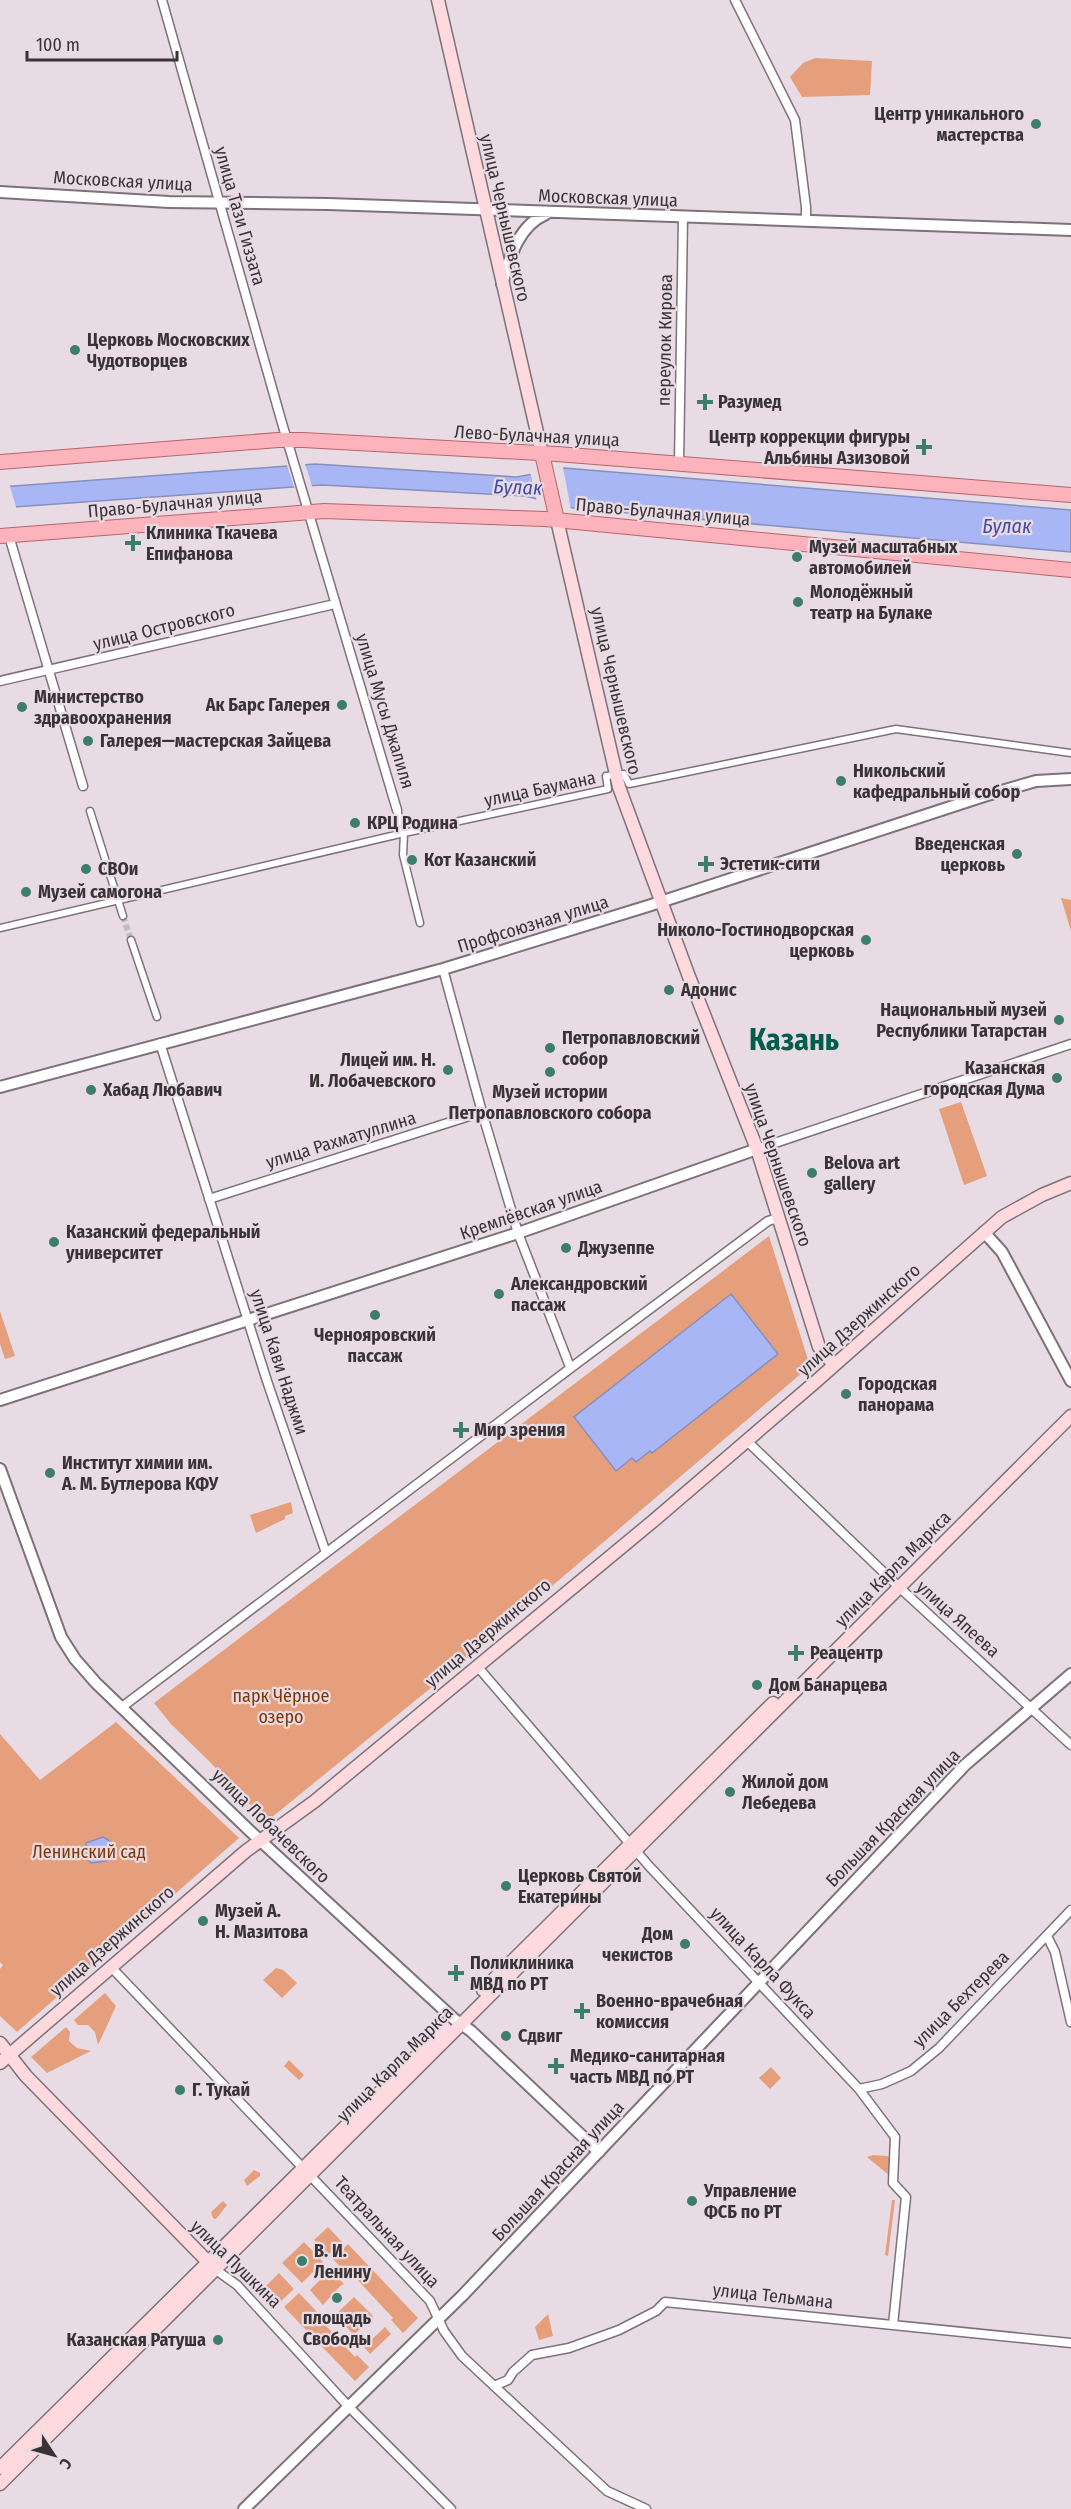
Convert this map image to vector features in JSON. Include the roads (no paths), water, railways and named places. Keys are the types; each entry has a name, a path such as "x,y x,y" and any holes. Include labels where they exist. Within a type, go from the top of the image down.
{"main road":[{"name":"улица Чернышевского","path":"438,0 616,775 660,902 757,1149 819,1347 834,1365"},
{"name":"Лево-Булачная улица","path":"0,462 290,445 543,460 679,464 1071,495"},
{"name":"Право-Булачная улица","path":"4,536 307,506 556,514 1071,570"},
{"name":"улица Дзержинского","path":"3,2060 246,1851 315,1801 747,1441 1002,1217 1042,1195 1071,1183"},
{"name":"улица Карла Маркса","path":"897,1585 1071,1406"},
{"name":"улица Карла Маркса","path":"0,2468 211,2267 897,1585 1071,1416"},
{"name":"улица Пушкина","path":"0,2043 3,2060 33,2083 211,2267"},
{"name":"улица Карла Маркса","path":"0,2484 211,2267"}],"street":[{"name":"улица Тази Гиззата","path":"162,0 307,506"},
{"path":"735,0 795,120 806,221"},
{"name":"Московская улица","path":"0,192 169,202 219,201 485,209 1071,230"},
{"path":"502,285 510,258 523,231 533,221 549,212"},
{"name":"переулок Кирова","path":"679,464 683,217"},
{"name":"улица Мусы Джалиля","path":"307,506 404,833 403,855 420,923"},
{"path":"4,536 83,786"},
{"name":"улица Островского","path":"0,681 335,604"},
{"name":"улица Баумана","path":"0,928 404,833 608,789 606,777 624,774 630,784 896,729 1071,753"},
{"name":"Профсоюзная улица","path":"0,1087 443,969 660,902 984,796 1036,781 1071,779"},
{"path":"90,811 123,916"},
{"path":"131,940 157,1017"},
{"path":"443,969 518,1233 570,1367"},
{"name":"улица Кави Наджми","path":"160,1043 326,1553"},
{"name":"Кремлёвская улица","path":"0,1400 518,1233 757,1149 1071,1044"},
{"name":"улица Рахматуллина","path":"209,1199 482,1112"},
{"path":"122,1707 570,1367 768,1221 778,1218"},
{"path":"984,1232 1002,1252 1071,1382"},
{"name":"улица Япеева","path":"747,1441 897,1585 1071,1745"},
{"name":"улица Лобачевского","path":"0,1469 61,1637 75,1659 261,1841 598,2152"},
{"name":"улица Карла Фукса","path":"477,1666 633,1848 859,2089 896,2137 893,2183 906,2197 893,2325"},
{"name":"Большая Красная улица","path":"244,2509 439,2320 965,1765 1071,1674"},
{"name":"улица Бехтерева","path":"859,2089 882,2084 911,2071 939,2048 1071,1910"},
{"path":"1047,1936 1055,1952 1071,2022"},
{"name":"Театральная улица","path":"110,1966 430,2301 462,2356 607,2491 646,2509"},
{"name":"улица Пушкина","path":"211,2267 237,2285 348,2406 450,2509"},
{"name":"улица Тельмана","path":"495,2386 508,2380 513,2372 532,2355 569,2348 619,2330 656,2311 665,2302 1071,2343"}],"water":[{"name":"Булак","path":"315,464 517,477 564,468 1071,510 1071,552 573,508 525,496 322,485 0,508 0,487"},
{"path":"731,1294 778,1354 652,1453 650,1451 636,1462 632,1458 616,1471 574,1417"},
{"path":"103,1837 110,1841 110,1857 106,1861 91,1863 87,1859 86,1843"}],"tunnel":[{"path":"123,916 131,940"}],"place":[{"name":"Центр уникального мастерства","path":"1036,124"},
{"name":"Церковь Московских Чудотворцев","path":"75,350"},
{"name":"Разумед","path":"705,402"},
{"name":"Центр коррекции фигуры Альбины Азизовой","path":"924,447"},
{"name":"Клиника Ткачева Епифанова","path":"133,543"},
{"name":"Музей масштабных автомобилей","path":"797,557"},
{"name":"Молодёжный театр на Булаке","path":"798,602"},
{"name":"Ак Барс Галерея","path":"342,705"},
{"name":"Министерство здравоохранения","path":"22,707"},
{"name":"Галерея—мастерская Зайцева","path":"88,741"},
{"name":"Никольский кафедральный собор","path":"841,781"},
{"name":"КРЦ Родина","path":"355,823"},
{"name":"Введенская церковь","path":"1017,854"},
{"name":"Кот Казанский","path":"412,860"},
{"name":"Эстетик-сити","path":"706,864"},
{"name":"СВОи","path":"86,869"},
{"name":"Музей самогона","path":"26,892"},
{"name":"Николо-Гостинодворская церковь","path":"866,940"},
{"name":"Адонис","path":"669,990"},
{"name":"Национальный музей Республики Татарстан","path":"1059,1020"},
{"name":"Петропавловский собор","path":"550,1048"},
{"name":"Лицей им. Н. И. Лобачевского","path":"448,1070"},
{"name":"Музей истории Петропавловского собора","path":"550,1072"},
{"name":"Казанская городская Дума","path":"1057,1078"},
{"name":"Хабад Любавич","path":"91,1090"},
{"name":"Belova art gallery","path":"812,1173"},
{"name":"Казанский федеральный университет","path":"54,1242"},
{"name":"Джузеппе","path":"566,1248"},
{"name":"Александровский пассаж","path":"499,1294"},
{"name":"Чернояровский пассаж","path":"375,1315"},
{"name":"Городская панорама","path":"846,1394"},
{"name":"Мир зрения","path":"461,1430"},
{"name":"Институт химии им. А. М. Бутлерова КФУ","path":"50,1473"},
{"name":"Реацентр","path":"796,1653"},
{"name":"Дом Банарцева","path":"757,1685"},
{"name":"Жилой дом Лебедева","path":"730,1792"},
{"name":"Церковь Святой Екатерины","path":"506,1886"},
{"name":"Музей А. Н. Мазитова","path":"203,1921"},
{"name":"Дом чекистов","path":"685,1944"},
{"name":"Поликлиника МВД по РТ","path":"456,1973"},
{"name":"Военно-врачебная комиссия","path":"582,2011"},
{"name":"Сдвиг","path":"506,2036"},
{"name":"Медико-санитарная часть МВД по РТ","path":"556,2066"},
{"name":"Г. Тукай","path":"180,2090"},
{"name":"Управление ФСБ по РТ","path":"692,2201"},
{"name":"В. И. Ленину","path":"302,2261"},
{"name":"площадь Свободы","path":"337,2298"},
{"name":"Казанская Ратуша","path":"218,2340"}],"district":[{"name":"Казань","path":"794,1040"}],"park label":[{"name":"парк Чёрное озеро","path":"281,1706"},
{"name":"Ленинский сад","path":"89,1852"}]}
